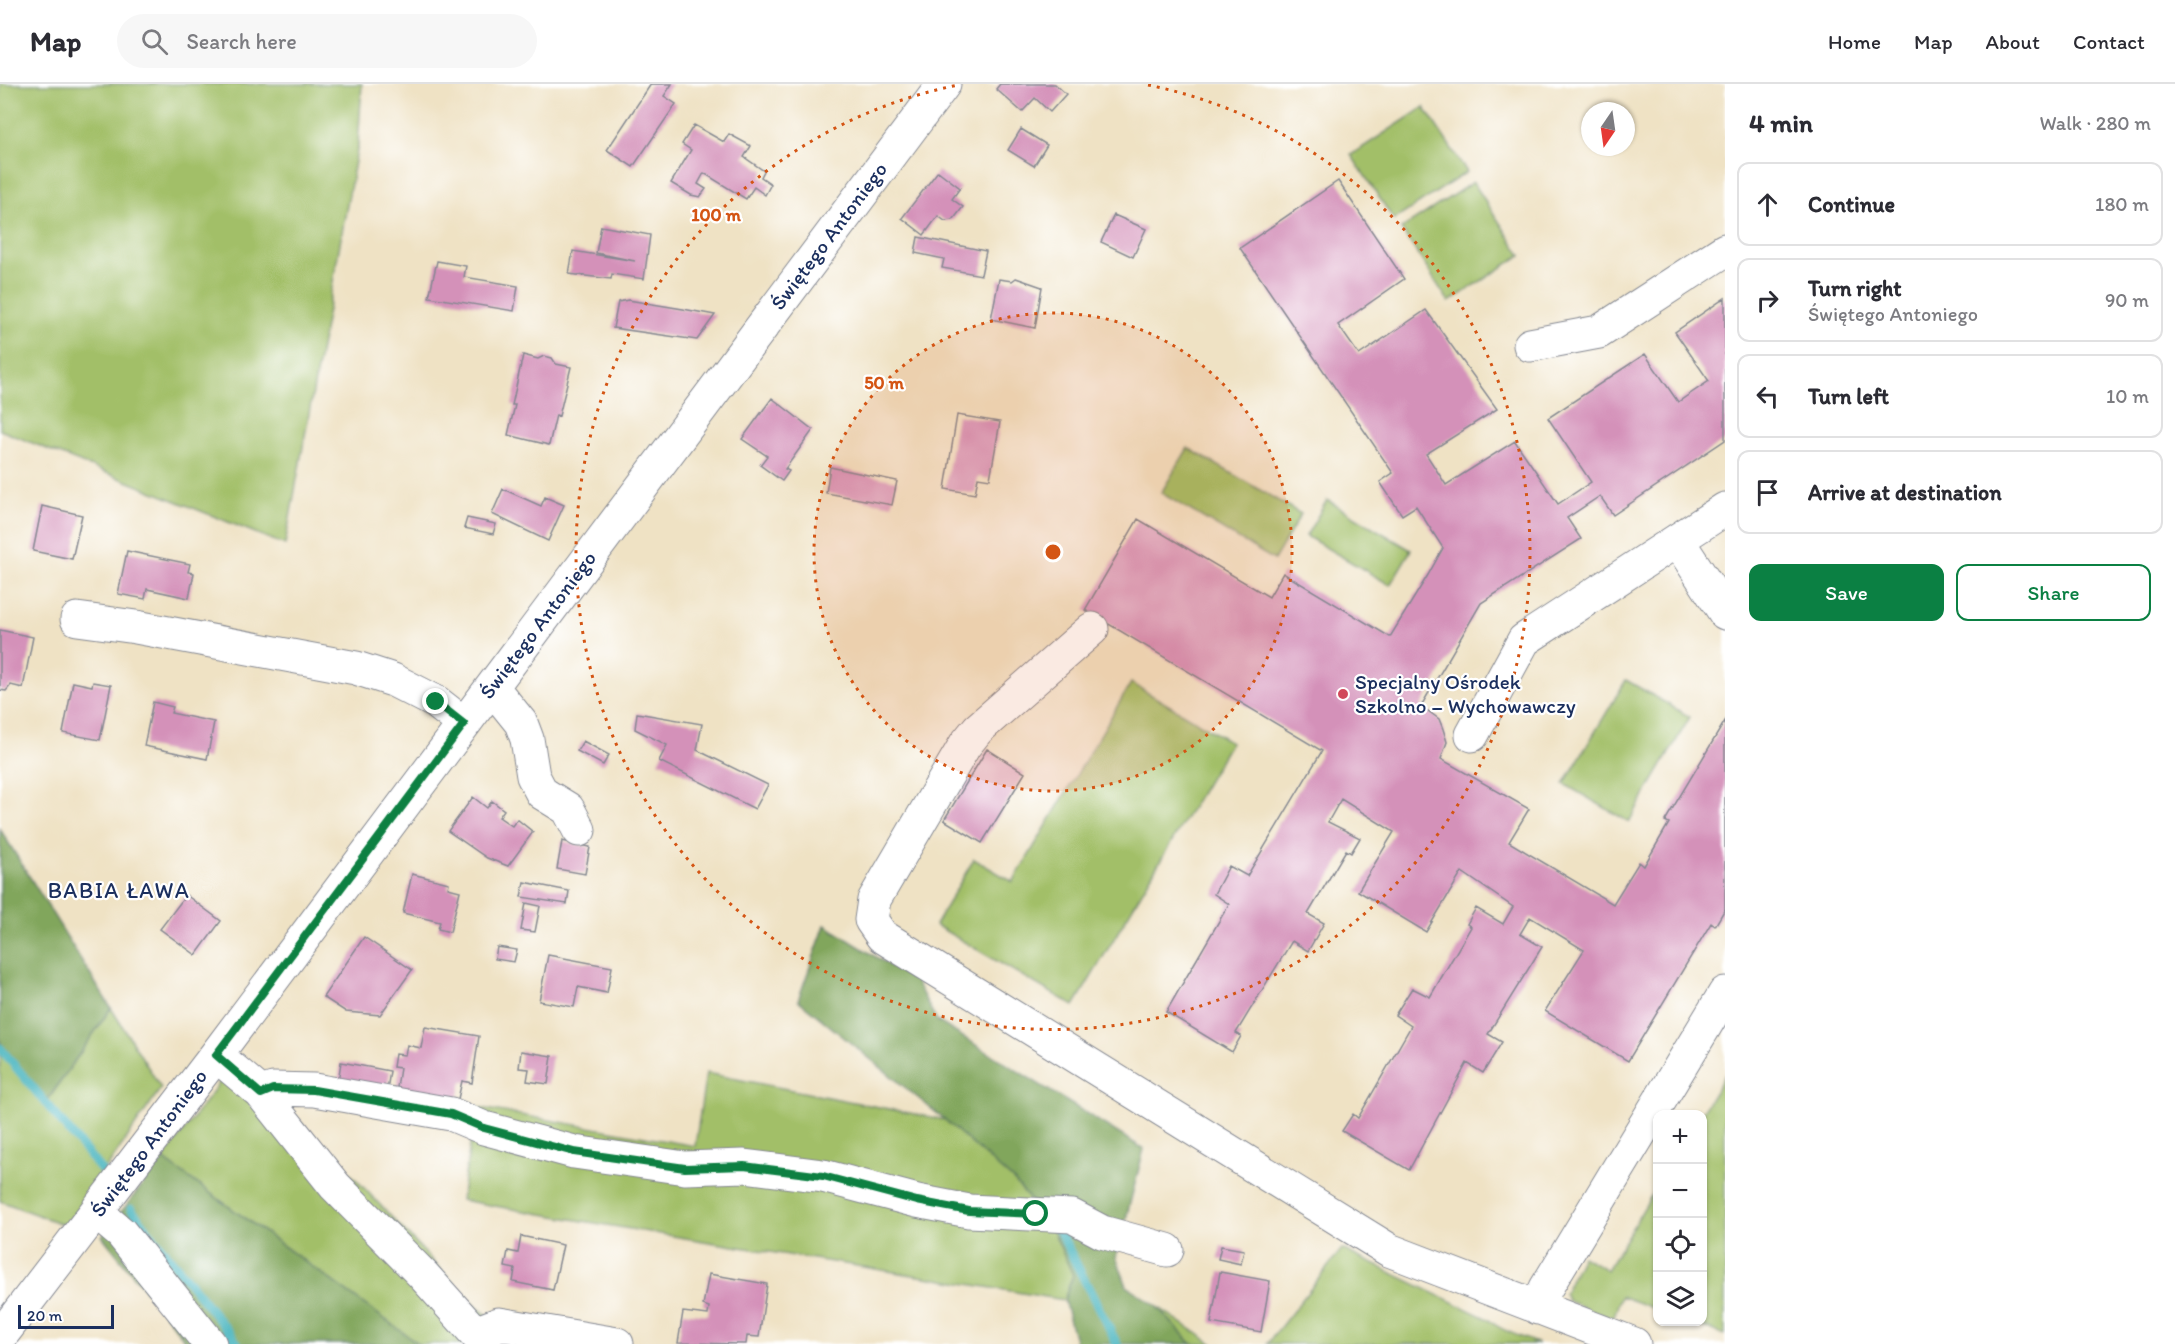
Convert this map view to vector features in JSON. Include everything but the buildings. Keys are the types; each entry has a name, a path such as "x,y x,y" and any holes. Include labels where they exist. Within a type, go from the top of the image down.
{"street":[{"name":"Świętego Antoniego","path":"0,1337 216,1055 944,84"},
{"path":"1530,345 1599,332 1725,250"},
{"path":"1472,735 1524,640 1725,509"},
{"path":"1678,541 1725,614"},
{"path":"77,620 136,627 356,668 393,680 436,702 464,724"},
{"path":"1092,629 978,729 964,745 874,900 871,920 882,936 1389,1250 1634,1344"},
{"path":"492,687 521,723 527,739 533,776 542,793 568,808 579,830"},
{"path":"1538,1308 1546,1288 1725,993"},
{"path":"216,1055 261,1094 335,1186 423,1275 480,1338 499,1324 617,1344"},
{"path":"261,1094 273,1089 314,1090 451,1114 484,1128 574,1152 685,1168 744,1166 823,1176 917,1201 969,1211 1072,1216 1102,1233 1167,1250"},
{"path":"96,1212 121,1233 210,1344"}],"green space":[{"path":"0,84 362,84 358,145 285,545 0,430"},
{"path":"1424,107 1467,172 1394,220 1351,155"},
{"path":"1473,182 1521,255 1449,302 1401,229"},
{"path":"1188,448 1301,514 1274,560 1161,493"},
{"path":"1327,500 1411,550 1390,585 1306,536"},
{"path":"1626,680 1690,717 1629,822 1564,784"},
{"path":"1131,683 1231,742 1074,1006 935,925 974,859 1013,882"},
{"path":"0,829 111,1008 47,1101 0,1042"},
{"path":"825,925 916,982 937,1021 1144,1149 1116,1257 1127,1286 1155,1305 1192,1344 1076,1344 1064,1300 1073,1275 1049,1222 1014,1181 945,1120 798,1000"},
{"path":"111,1008 161,1088 67,1226 0,1201 0,1042 48,1100"},
{"path":"235,1061 325,1147 466,1297 522,1344 419,1344 163,1159"},
{"path":"706,1073 945,1120 1014,1181 1049,1222 1073,1275 1064,1300 461,1200 476,1107 695,1146"},
{"path":"1725,1075 1725,1335 1700,1326 1707,1326 1707,1110 1703,1110"},
{"path":"163,1159 419,1344 188,1344 102,1236"},
{"path":"1653,1193 1653,1308 1621,1296 1613,1319 1568,1301 1564,1293 1582,1256 1607,1270"},
{"path":"1342,1249 1488,1319 1505,1330 1538,1344 1267,1344"},
{"path":"1155,1305 1213,1344 1192,1344"}],"waterway":[{"path":"0,1048 103,1172"},
{"path":"131,1209 238,1344"},
{"path":"1055,1222 1117,1344"}],"place":[{"name":"Specjalny Ośrodek Szkolno – Wychowawczy","path":"1343,694"}],"district":[{"name":"BABIA ŁAWA","path":"119,890"}],"route":[{"path":"436,702 464,724 216,1055 261,1094 273,1089 314,1090 451,1114 484,1128 574,1152 685,1168 744,1166 823,1176 917,1201 969,1211 1036,1214"}]}
